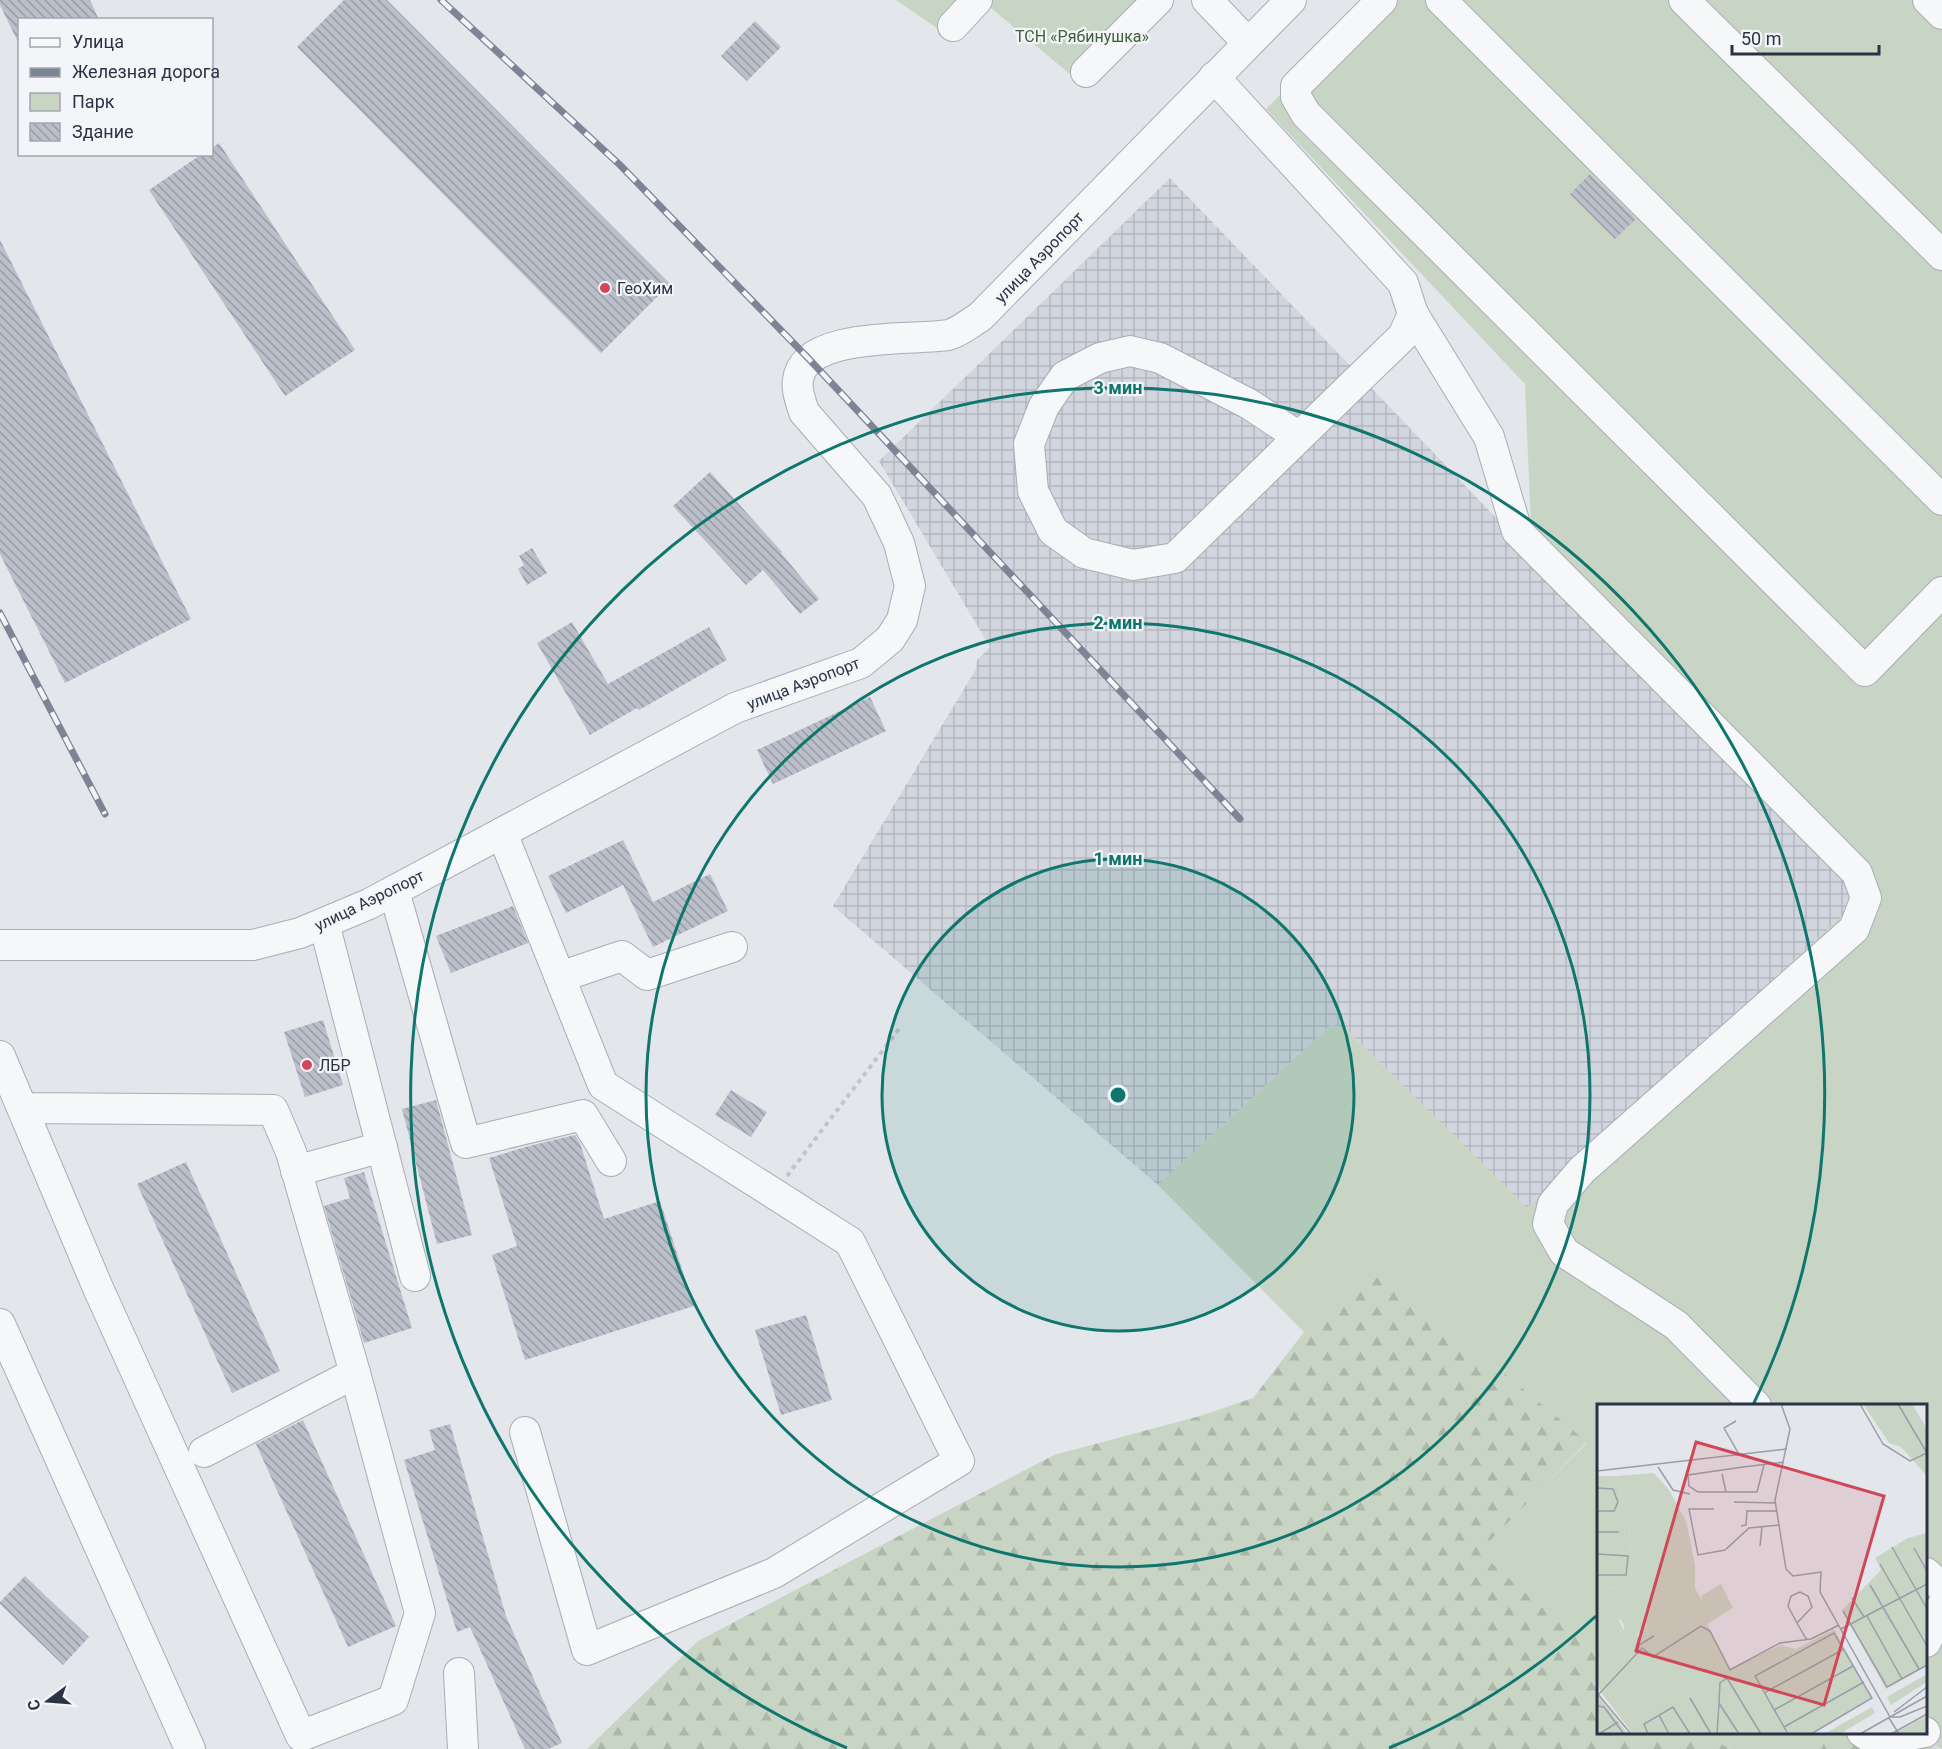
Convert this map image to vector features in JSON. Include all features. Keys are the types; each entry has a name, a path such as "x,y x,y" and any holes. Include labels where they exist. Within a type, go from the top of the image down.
{"street":[{"path":"953,26 977,0"},
{"path":"1086,72 1158,0"},
{"path":"1207,0 1248,43"},
{"name":"улица Аэропорт","path":"0,945 253,945 300,933 369,904 735,708 861,663 890,639 902,620 910,585 899,543 877,496 804,412 799,396 798,379 808,359 828,349 864,340 950,335 980,317 1292,0"},
{"path":"1382,0 1296,86 1296,97 1306,114 1865,671 1942,592"},
{"path":"1441,0 1942,500"},
{"path":"1684,0 1942,255"},
{"path":"1928,0 1942,14"},
{"path":"1214,77 1403,283 1413,314 1489,436 1517,531 1857,873 1866,898 1854,929 1582,1170 1553,1204 1548,1224 1564,1252 1676,1325 1754,1404"},
{"path":"1299,437 1249,404 1180,368 1160,358 1130,351 1100,358 1065,376 1044,406 1029,444 1033,491 1053,531 1084,553 1133,565 1175,558 1403,336 1413,314"},
{"path":"1877,688 1942,618"},
{"path":"502,833 603,1085 850,1242 959,1461 774,1573 587,1650 525,1432"},
{"path":"394,891 466,1143 583,1115 611,1161"},
{"path":"324,923 415,1276"},
{"path":"560,977 622,956 648,975 732,947"},
{"path":"0,1056 22,1108 103,1299 301,1736 393,1700 420,1613 356,1373 291,1152 273,1110 22,1108"},
{"path":"296,1171 382,1146"},
{"path":"3,1340 190,1749"},
{"path":"204,1452 356,1373"},
{"path":"1927,1574 1942,1587"},
{"path":"1927,1640 1942,1606"},
{"path":"459,1673 463,1749"},
{"path":"1927,1722 1942,1730"},
{"path":"1927,1732 1942,1730"},
{"path":"1865,1734 1876,1741 1914,1734"}],"path":[{"path":"774,1193 898,1029"}],"shaded area":[{"path":"1170,178 1856,893 1855,904 1527,1208 1345,1028 1331,1025 1158,1185 833,906 976,669 977,660 990,647 879,461"}],"green space":[{"name":"ТСН «Рябинушка»","path":"896,0 1169,0 1084,86 991,8 957,42"},
{"path":"1375,0 1942,0 1942,1749 1919,1740 1877,1748 1828,1735 1821,1749 1731,1749 1701,1734 1927,1734 1927,1404 1597,1404 1597,1656 1478,1552 1587,1443 1383,1274 1304,1332 1158,1185 1331,1025 1345,1028 1527,1208 1855,904 1857,873 1531,526 1525,384 1266,109"},
{"path":"1383,1273 1587,1442 1479,1552 1597,1656 1597,1734 1701,1734 1731,1749 587,1749 698,1641 1054,1455 1200,1416 1253,1398 1304,1332"},
{"path":"1828,1735 1877,1748 1919,1740 1938,1749 1821,1749"}],"building":[{"path":"0,0 90,0 98,18 18,18 18,42 0,5"},
{"path":"344,0 387,0 670,284 601,353 297,47"},
{"path":"755,21 781,47 747,81 721,56"},
{"path":"219,143 355,350 285,396 149,190 199,156 213,156 213,147"},
{"path":"1590,174 1636,219 1615,239 1570,194"},
{"path":"0,240 191,619 65,683 0,554"},
{"path":"710,472 782,552 819,599 800,614 763,570 746,585 673,506"},
{"path":"532,548 547,573 527,585 518,569 524,565 519,556"},
{"path":"572,622 608,684 709,627 727,660 590,735 537,643"},
{"path":"870,697 886,731 773,784 757,750"},
{"path":"623,840 653,902 710,874 728,911 653,947 623,885 566,913 548,876"},
{"path":"513,906 528,943 451,973 436,936"},
{"path":"323,1020 343,1085 305,1097 284,1032"},
{"path":"731,1090 767,1112 751,1137 715,1115"},
{"path":"436,1100 472,1235 437,1244 402,1109"},
{"path":"575,1135 580,1143 604,1219 660,1201 694,1306 525,1360 492,1255 517,1246 489,1158"},
{"path":"186,1162 280,1371 232,1393 137,1184"},
{"path":"364,1172 412,1328 364,1343 324,1206 350,1198 344,1178"},
{"path":"806,1315 832,1400 781,1415 755,1330"},
{"path":"303,1420 396,1626 348,1647 256,1444"},
{"path":"450,1424 506,1616 562,1743 548,1749 525,1749 470,1627 457,1632 404,1460 435,1450 429,1430"},
{"path":"25,1576 89,1637 63,1665 0,1604"}],"railway":[{"path":"441,0 620,165 809,359 1240,819"},
{"path":"0,613 105,814"}],"place":[{"name":"ГеоХим","path":"605,288"},
{"name":"ЛБР","path":"307,1065"}]}
